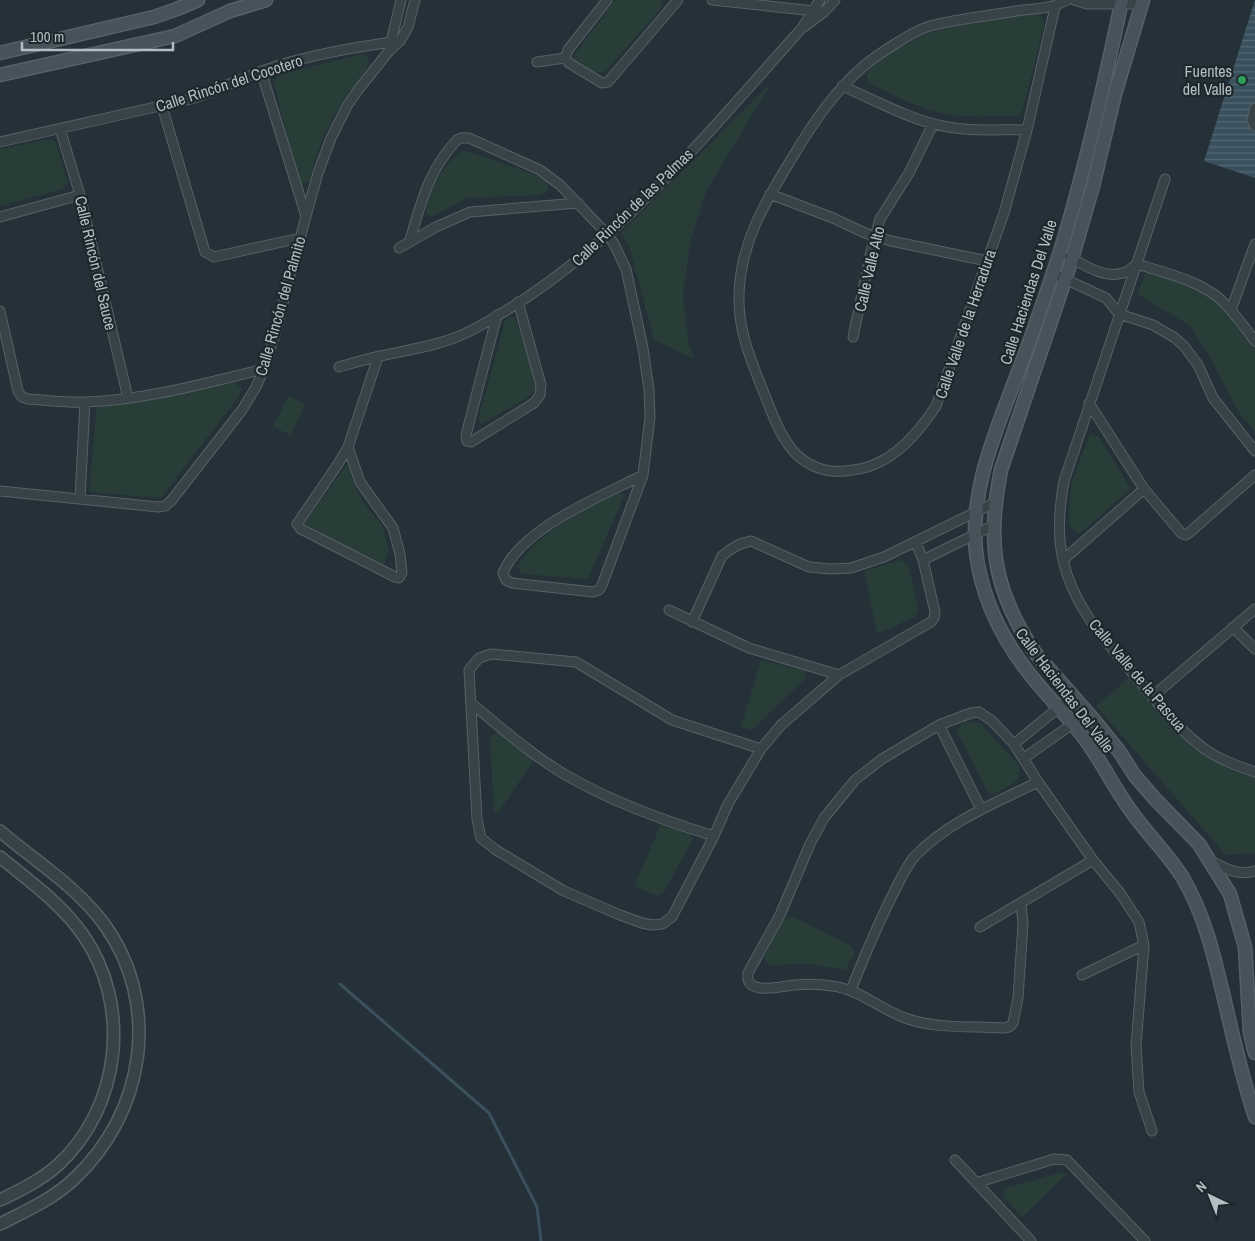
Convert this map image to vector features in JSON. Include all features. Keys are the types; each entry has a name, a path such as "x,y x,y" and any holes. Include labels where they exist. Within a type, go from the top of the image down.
{"main road":[{"path":"0,53 154,17 177,10 198,0"},
{"path":"0,75 175,36 230,11 266,0"},
{"name":"Calle Haciendas Del Valle","path":"1115,2 1087,155 1059,253 1031,339 986,462 977,511 976,552 984,589 997,624 1007,644 1084,738 1132,812 1182,877 1192,895 1211,942 1230,1025 1255,1117"},
{"name":"Calle Haciendas Del Valle","path":"1142,2 1072,259 1001,470 994,524 996,564 1012,614 1036,654 1088,713 1135,776 1199,844 1230,894 1245,947 1250,1032 1255,1053"}],"street":[{"path":"401,0 415,1"},
{"name":"Calle Rincón del Palmito","path":"0,491 158,507 165,506 242,410 256,387 264,369 277,326 324,156 339,120 358,90 390,47 401,0"},
{"path":"565,58 568,50 607,0"},
{"path":"565,58 569,63 602,83 608,82 678,0"},
{"path":"712,0 824,12"},
{"name":"Calle Rincón de las Palmas","path":"339,367 429,346 474,329 559,275 607,234 662,182 802,28 820,0"},
{"path":"802,28 824,12 835,0"},
{"name":"Calle Valle de la Herradura","path":"1055,7 1027,130 1004,213 942,394 929,417 912,436 882,461 864,469 842,472 820,470 796,454 786,441 765,395 742,331 739,298 746,249 761,211 814,122 842,86 881,53 928,26 1024,10 1055,7 1067,0"},
{"path":"1074,0 1086,4 1142,2"},
{"name":"Calle Rincón del Cocotero","path":"0,142 162,106 214,92 262,71 315,56 390,47 400,40 408,27 415,1"},
{"path":"537,62 565,58"},
{"path":"262,71 306,216"},
{"path":"842,86 933,124 955,128 1027,130"},
{"path":"162,106 204,252 214,257 300,238"},
{"path":"1255,108 1252,120 1255,126"},
{"name":"Calle Valle Alto","path":"854,337 874,236 880,219 909,173 933,124"},
{"name":"Calle Rincón del Sauce","path":"60,129 80,195 128,398"},
{"path":"410,240 426,186 433,172 454,143 461,138 469,138 540,170 560,185 607,234 626,269 644,356 649,390 650,417 643,475 602,585 593,592 512,583 506,580 503,573 517,552 545,527 643,475"},
{"name":"Calle Valle de la Pascua","path":"1165,179 1066,474 1058,516 1063,560 1076,597 1093,626 1152,697 1182,730 1208,751 1236,766 1255,772"},
{"path":"770,194 874,236 987,261"},
{"path":"0,217 80,195"},
{"path":"399,248 410,240 470,212 578,203"},
{"path":"1231,310 1255,244"},
{"path":"1059,253 1101,272 1125,273 1137,264 1206,289 1231,310 1255,341"},
{"path":"1052,273 1106,298 1119,314 1153,326 1175,338 1184,346 1198,365 1213,398 1255,451"},
{"path":"497,315 466,435 468,441 471,442 534,403 540,395 541,385 518,302"},
{"path":"0,310 18,391 28,400 85,402 128,398 161,393 264,369"},
{"path":"348,447 362,486 382,510 393,528 400,554 402,573 399,578 395,578 298,527 298,520 348,447 378,357"},
{"path":"80,498 85,402"},
{"path":"1089,403 1144,489 1182,534 1186,535 1255,476"},
{"path":"1063,560 1144,489"},
{"path":"692,622 722,556 741,543 751,541 809,566 831,569 851,568 916,542 996,502"},
{"path":"923,560 994,524"},
{"path":"762,749 672,720 576,662 491,654 479,658 470,670 477,819 481,838 496,850 564,891 635,920 652,925 662,924 672,916 714,836 728,804 762,749 781,725 839,675 931,622 934,618 935,612 923,560 916,542"},
{"path":"1152,697 1255,609"},
{"path":"669,610 750,648 839,675"},
{"path":"1233,627 1255,649"},
{"path":"1014,744 1073,696"},
{"path":"472,704 522,745 571,778 614,800 714,836"},
{"path":"1021,903 1023,924 1018,998 1013,1023 1003,1028 920,1023 889,1011 850,990 833,986 795,985 765,989 756,987 747,978 780,915 810,844 824,818 856,780 882,759 939,724 971,712 979,712 991,720 1014,744 1038,782 1093,860 1120,893 1139,922 1144,945 1136,1046 1139,1092 1152,1131"},
{"path":"1024,758 1088,713"},
{"path":"939,724 981,809"},
{"path":"850,990 880,920 913,858 930,842 981,809 1038,782"},
{"path":"0,831 63,882 92,909 105,926 118,946 128,968 140,1018 139,1044 134,1074 126,1103 104,1146 74,1180 54,1195 34,1208 0,1224"},
{"path":"0,857 56,904 83,934 97,958 110,995 114,1014 115,1039 112,1064 105,1091 84,1134 71,1151 46,1175 31,1185 0,1200"},
{"path":"980,927 1093,860"},
{"path":"1211,861 1235,873 1244,874 1255,871"},
{"path":"1082,975 1144,945"},
{"path":"976,1183 1054,1159 1067,1160 1145,1241"},
{"path":"955,1160 1031,1241"}],"green space":[{"path":"615,0 663,1 659,11 605,72 587,69 573,59 575,54"},
{"path":"1038,13 1043,19 1044,26 1022,112 1018,116 968,116 941,113 909,102 869,83 867,77 869,67 885,54 928,33 1002,17"},
{"path":"362,54 367,56 369,63 364,73 346,96 327,129 315,159 310,180 302,184 298,181 274,82 278,75"},
{"path":"772,82 707,189 690,242 683,296 689,345 694,359 654,340 630,249 621,233"},
{"path":"50,139 56,142 68,183 63,189 0,206 0,149"},
{"path":"464,150 544,178 549,187 547,191 538,195 467,198 435,215 429,216 426,212 427,204 434,186 444,169"},
{"path":"1148,268 1202,288 1227,309 1255,346 1255,431 1239,413 1206,350 1189,325 1137,294"},
{"path":"509,317 515,318 537,381 534,392 525,399 481,424 478,420 505,321"},
{"path":"232,381 242,388 239,396 161,498 89,492 97,404"},
{"path":"288,396 305,404 291,435 273,427"},
{"path":"1090,434 1099,437 1131,489 1079,534 1069,525 1071,483"},
{"path":"348,463 353,482 363,502 382,525 389,550 382,571 305,523"},
{"path":"619,492 624,496 588,579 522,574 517,567 537,542 563,523"},
{"path":"901,560 909,566 918,609 915,617 877,634 864,571"},
{"path":"761,660 805,671 805,679 752,730 741,727"},
{"path":"1129,678 1186,738 1220,764 1255,778 1255,853 1226,855 1096,706"},
{"path":"965,721 980,723 1020,766 1019,779 994,795 987,791 957,731"},
{"path":"496,732 504,732 536,757 498,813 494,812 490,739"},
{"path":"662,822 690,834 693,839 664,892 658,896 634,886"},
{"path":"793,917 851,946 855,953 845,970 809,964 769,965 764,957 784,919"},
{"path":"1062,1172 1067,1174 1022,1217 1004,1197 1004,1189"}],"water":[{"name":"Fuentes del Valle","path":"1255,0 1255,178 1204,161"}],"waterway":[{"path":"340,984 489,1113 537,1207 541,1241"}],"place":[{"name":"Fuentes del Valle","path":"1242,80"}]}
